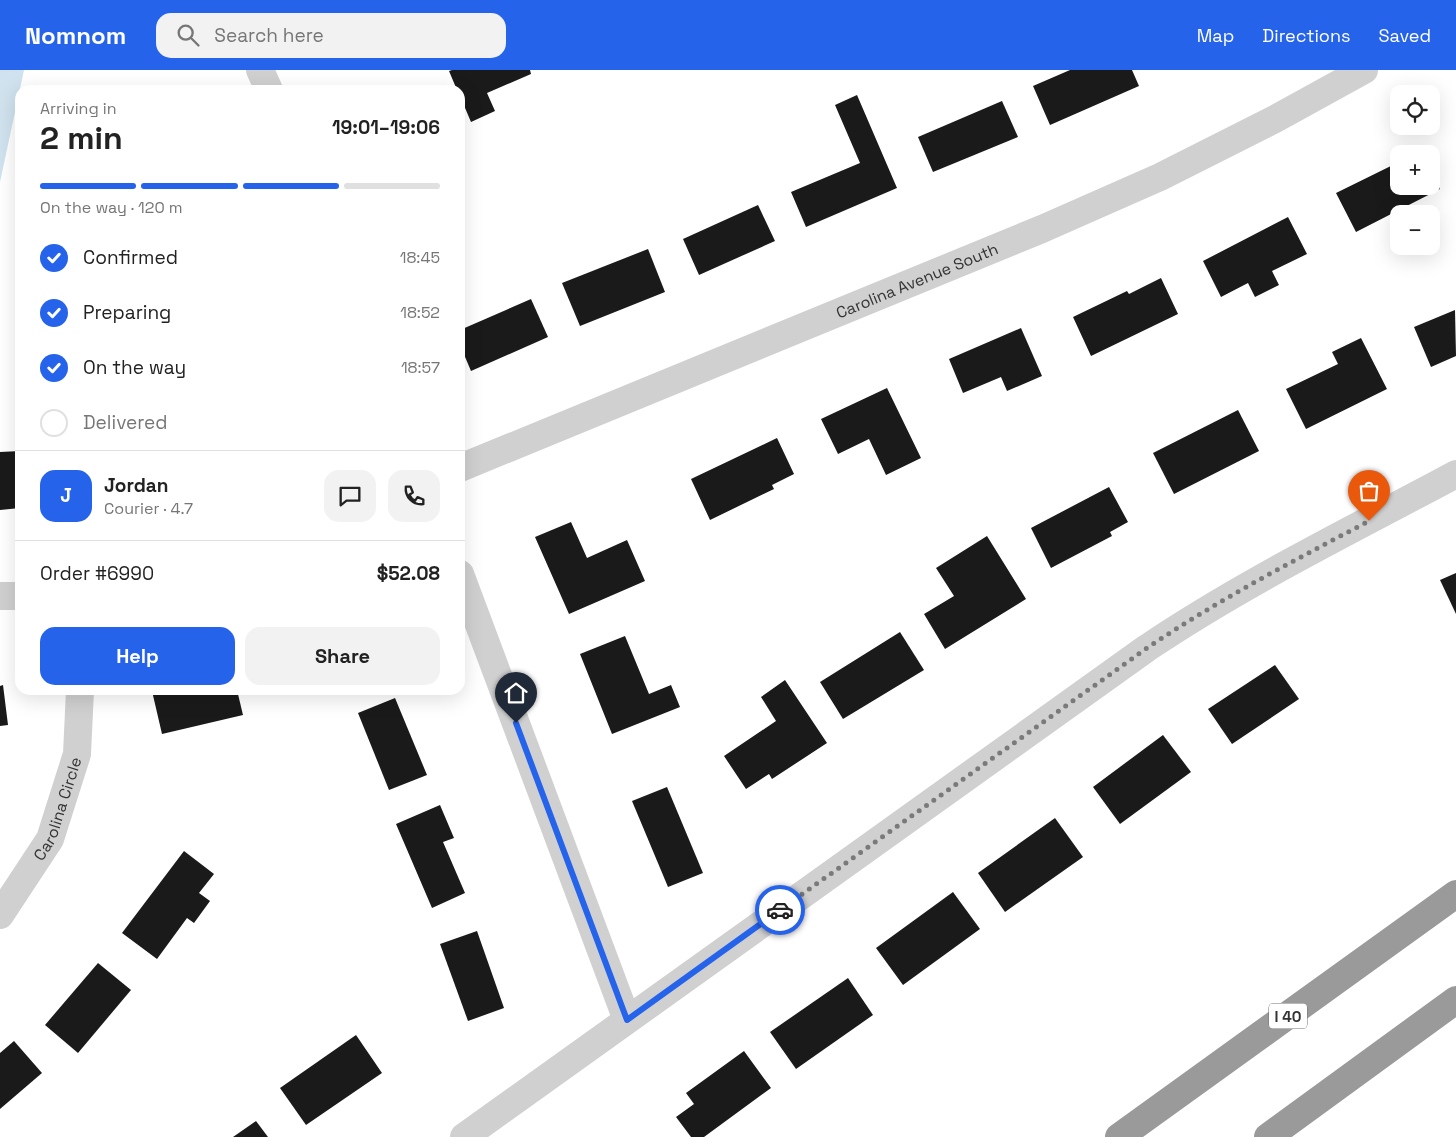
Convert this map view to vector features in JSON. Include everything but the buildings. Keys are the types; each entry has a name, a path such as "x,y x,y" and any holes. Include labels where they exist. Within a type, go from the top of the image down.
{"highway":[{"name":"I 40","path":"1119,1137 1456,894"},
{"path":"1268,1137 1456,1000"},
{"path":"1288,1137 1426,1022"}],"street":[{"name":"Carolina Avenue South","path":"465,466 1060,221 1168,172 1275,119 1364,70"},
{"path":"464,1137 1147,648 1196,615 1246,586 1456,474"},
{"path":"465,587 627,1020"},
{"path":"0,596 15,596"},
{"name":"Carolina Circle","path":"0,915 50,839 77,754 80,695"}],"water":[{"path":"0,70 24,70 21,85 15,85 15,112 0,182"}],"way so far":[{"path":"780,910 1196,615 1246,586 1369,521"}],"route":[{"path":"516,723 627,1020 780,910"}]}
